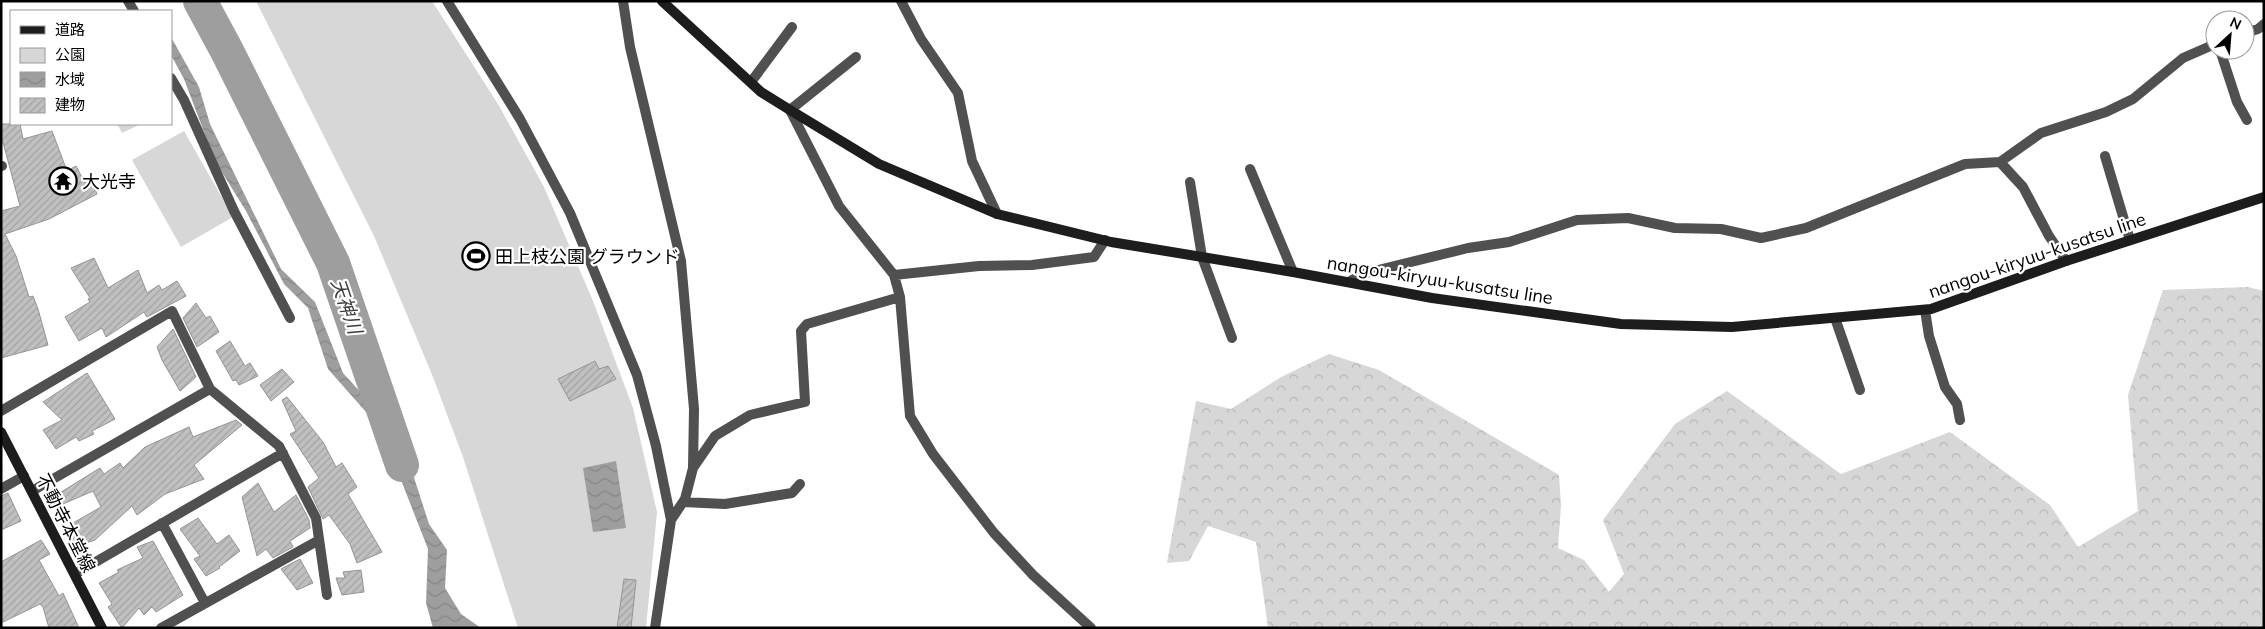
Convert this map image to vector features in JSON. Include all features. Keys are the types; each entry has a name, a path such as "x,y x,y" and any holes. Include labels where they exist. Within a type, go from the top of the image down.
{"main road":[{"name":"nangou-kiryuu-kusatsu line","path":"662,1 761,92 879,164 997,214 1105,240 1432,298 1621,324 1732,327 1925,310 2066,261 2261,198"},
{"name":"不動寺本堂線","path":"1,432 102,628"}],"street":[{"path":"447,1 520,118 570,213 637,375 656,446 671,520 655,628"},
{"path":"623,1 630,47 681,261 694,409 693,468 684,502 671,520"},
{"path":"901,1 921,39 958,94 972,161 997,214"},
{"path":"751,82 792,27"},
{"path":"1349,282 1362,274 1468,248 1509,242 1577,220 1628,218 1675,228 1721,229 1761,238 1806,228 1965,164 2000,162 2042,133 2106,112 2133,99 2183,58 2205,48"},
{"path":"856,57 790,110 839,206 894,275 900,297 910,416 933,454 994,533 1033,575 1091,628"},
{"path":"2223,60 2237,102 2247,120"},
{"path":"172,80 184,100 234,211 290,318"},
{"path":"2105,156 2130,240"},
{"path":"2000,162 2023,187 2049,236 2066,261"},
{"path":"1250,169 1293,272"},
{"path":"1190,182 1202,257 1232,338"},
{"path":"894,275 979,266 1032,266 1094,257 1105,240"},
{"path":"693,468 715,436 750,414 805,402 801,331 807,324 900,297"},
{"path":"1925,310 1929,336 1945,387 1957,404 1960,420"},
{"path":"1,411 172,311 210,389 279,446 283,453 316,518 327,595"},
{"path":"1835,318 1860,390"},
{"path":"32,491 210,389"},
{"path":"75,574 283,453"},
{"path":"1,489 24,476"},
{"path":"684,502 725,504 792,493 800,484"},
{"path":"162,523 205,603"},
{"path":"161,628 319,540"}],"green space":[{"path":"256,1 432,1 498,104 544,187 593,301 633,408 657,512 646,628 518,628 463,457 433,377 374,236"},
{"path":"118,125 139,125 122,133"},
{"path":"184,131 233,217 181,247 132,160"},
{"path":"2248,287 2264,291 2264,628 1268,628 1256,542 1208,526 1189,561 1167,563 1196,401 1231,409 1281,377 1329,354 1379,370 1559,475 1561,505 1558,548 1584,560 1609,592 1624,574 1603,520 1675,424 1727,391 1841,474 1950,432 2050,505 2078,547 2138,511 2128,395 2163,290"}],"water":[{"path":"172,39 199,87 210,124 281,269 315,302 343,373 391,426 408,459 429,524 447,550 445,588 461,614 481,628 433,628 426,603 428,549 381,429 328,369 308,308 284,284 246,211 215,161 184,79 172,57"},
{"path":"616,461 626,528 593,532 583,468"}],"building":[{"path":"1,124 20,125 23,139 52,131 67,171 76,166 85,183 91,180 97,194 49,219 5,234 16,256 29,297 33,296 48,345 1,358 1,211 20,206 3,142 1,143"},
{"path":"94,258 108,288 138,270 147,293 159,285 162,290 177,281 186,296 147,317 144,312 106,337 102,328 79,341 65,317 90,302 88,299 90,298 71,268"},
{"path":"196,303 206,318 210,316 219,332 197,347 183,318"},
{"path":"173,329 196,377 180,391 162,360 157,347"},
{"path":"230,341 245,366 250,363 258,376 239,385 236,380 233,381 216,351"},
{"path":"595,361 599,369 608,366 616,379 570,401 558,379"},
{"path":"282,369 294,382 271,401 260,385"},
{"path":"87,373 115,419 92,431 94,434 79,441 76,437 56,449 43,430 62,420 43,402"},
{"path":"287,397 323,442 336,467 342,463 357,487 348,494 382,552 357,563 350,544 329,515 323,519 308,487 319,478 290,434 296,431 282,400"},
{"path":"236,420 242,425 194,465 204,479 165,494 137,515 132,506 95,540 77,546 66,527 101,507 93,491 49,510 45,502 100,468 104,474 120,463 123,468 145,447 189,427 193,437"},
{"path":"258,483 274,512 296,495 309,520 310,528 290,541 293,547 273,558 266,549 257,556 242,497"},
{"path":"8,493 21,521 1,530 1,496"},
{"path":"198,518 217,544 229,535 240,551 220,568 206,576 194,559 200,556 180,529"},
{"path":"41,540 50,554 39,560 59,596 63,593 79,628 49,628 43,607 40,604 1,623 1,562"},
{"path":"153,541 183,595 156,612 152,607 144,615 139,608 122,628 108,607 112,604 99,583 119,572 117,570 143,558 137,547"},
{"path":"300,559 313,583 297,590 281,569"},
{"path":"361,570 364,592 342,595 336,578 345,578 343,572"},
{"path":"624,579 636,580 631,628 617,628"}],"waterway":[{"name":"天神川","path":"200,1 333,263 402,465"}],"place":[{"name":"大光寺","path":"63,181"},
{"name":"田上枝公園 グラウンド","path":"476,256"}]}
